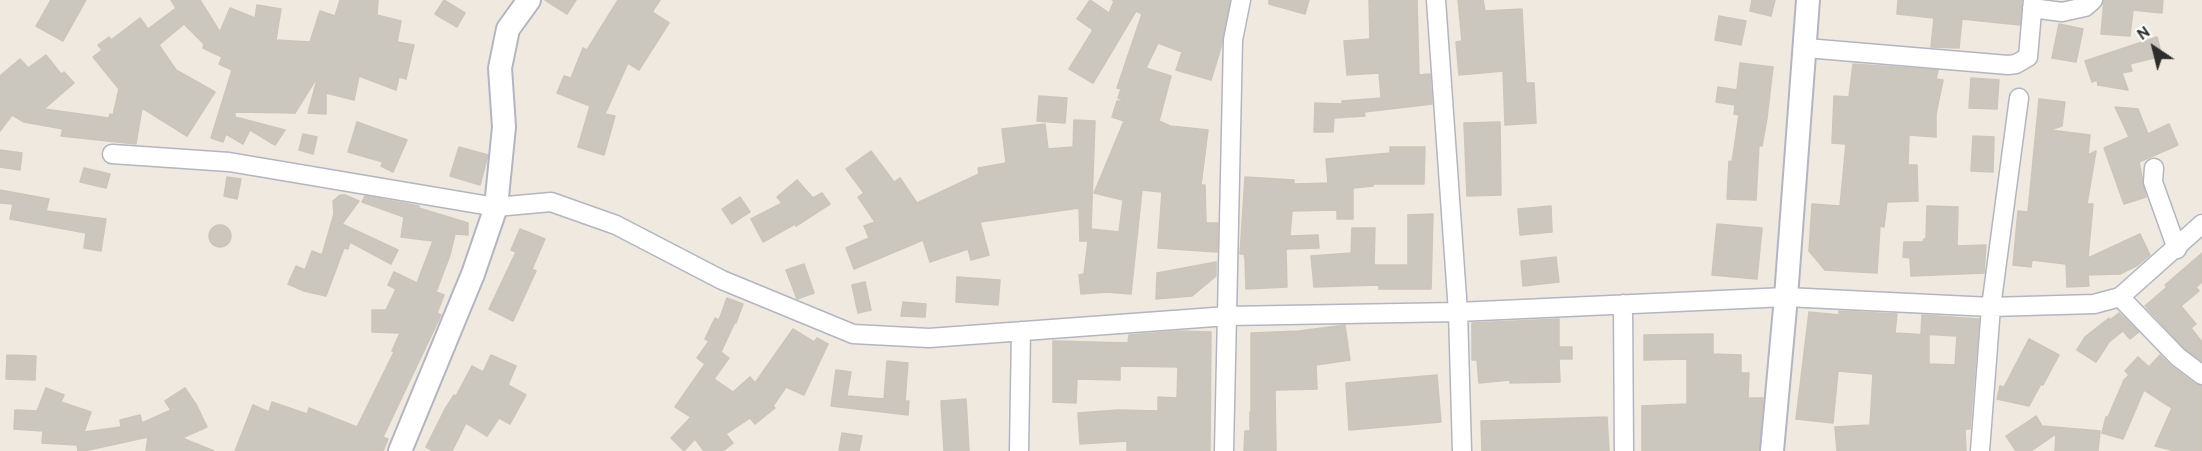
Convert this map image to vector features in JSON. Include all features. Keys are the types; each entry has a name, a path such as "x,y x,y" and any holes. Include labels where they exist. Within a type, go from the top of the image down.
{"street":[{"path":"400,451 473,274 496,207 504,127 500,68 508,29 529,0"},
{"path":"1224,451 1233,40 1241,0"},
{"path":"1436,0 1458,312 1462,451"},
{"path":"1772,451 1806,48 1808,0"},
{"path":"1806,48 2016,64 2028,57 2033,4 2062,12 2085,7 2093,0"},
{"path":"1980,451 1991,307 2019,98"},
{"path":"112,154 229,162 496,207 551,202 605,221 722,280 853,334 930,338 1228,316 1458,312 1786,297 1991,307 2094,304 2120,297 2177,249 2202,224"},
{"path":"2154,168 2153,182 2177,249"},
{"path":"2120,297 2178,357 2202,375"},
{"path":"1623,304 1624,451"},
{"path":"1019,451 1021,332"}],"building":[{"path":"51,0 86,0 63,41 36,26"},
{"path":"171,0 200,0 220,32 230,8 255,18 257,5 281,9 276,40 310,42 320,11 335,16 340,0 378,0 377,15 401,21 397,42 414,45 406,79 399,77 396,90 359,76 354,100 326,93 326,114 308,113 318,76 295,113 235,112 235,117 285,130 275,145 250,130 243,144 226,134 223,142 211,138 232,70 219,64 222,57 203,48 204,44 184,24 159,45 176,70 215,92 187,136 142,108 136,144 61,136 63,129 24,122 12,115 0,131 0,76 20,59 28,68 46,55 61,74 64,72 74,83 44,109 109,118 110,114 113,115 119,89 93,57 102,50 98,45 109,37 111,40 140,18 148,29 176,8"},
{"path":"444,0 465,13 457,27 435,14"},
{"path":"545,0 576,0 567,14"},
{"path":"618,0 660,0 652,12 669,23 639,70 628,63 605,114 615,116 604,155 578,147 590,106 557,93 564,76 571,78 583,48 587,50"},
{"path":"1090,0 1109,13 1114,1 1112,0 1230,0 1222,44 1211,80 1176,70 1182,52 1158,43 1146,68 1171,76 1159,121 1170,126 1208,130 1201,185 1205,185 1206,223 1218,223 1217,252 1158,248 1162,192 1142,190 1131,294 1107,292 1081,294 1079,275 1084,274 1088,241 1080,241 1079,208 980,222 989,255 971,260 968,249 930,262 923,240 854,269 846,248 869,238 864,226 875,222 858,197 864,193 846,169 871,151 894,182 900,178 917,203 979,174 978,168 1006,163 1002,129 1045,124 1048,149 1073,147 1074,120 1095,121 1091,229 1119,232 1123,200 1094,193 1124,121 1112,117 1117,101 1125,102 1118,98 1121,89 1117,88 1142,14 1136,11 1093,83 1069,69 1093,30 1077,19"},
{"path":"1269,0 1309,0 1305,14 1269,4"},
{"path":"1369,0 1417,0 1419,75 1430,74 1432,104 1364,112 1365,116 1334,118 1333,132 1314,132 1315,103 1342,104 1342,101 1381,98 1379,73 1347,75 1344,41 1370,39"},
{"path":"1458,0 1483,0 1485,11 1522,9 1526,83 1534,83 1536,123 1505,125 1503,71 1459,75 1456,42 1462,41"},
{"path":"1752,0 1775,0 1771,16 1750,11"},
{"path":"1898,0 2022,0 2020,25 1962,19 1959,48 1931,47 1934,18 1897,14"},
{"path":"2104,0 2163,0 2162,13 2133,10 2130,36 2101,34"},
{"path":"1719,16 1746,21 1741,45 1715,40"},
{"path":"2059,24 2083,29 2076,62 2052,58"},
{"path":"2157,37 2162,56 2130,64 2132,71 2122,73 2128,90 2098,85 2097,80 2092,82 2085,61"},
{"path":"1740,63 1773,67 1762,146 1759,145 1756,200 1727,199 1729,161 1732,162 1739,115 1734,114 1735,105 1716,102 1718,87 1737,90"},
{"path":"1853,64 1938,70 1936,79 1943,80 1936,114 1936,137 1909,135 1908,165 1917,165 1918,201 1887,202 1884,227 1880,226 1877,273 1825,270 1809,251 1812,204 1840,206 1846,144 1832,143 1834,96 1849,97"},
{"path":"1971,78 1999,80 1997,109 1969,108"},
{"path":"1039,96 1067,98 1065,123 1037,121"},
{"path":"2039,99 2065,102 2062,126 2050,130 2090,135 2088,155 2096,151 2087,204 2093,204 2088,258 2140,234 2150,255 2138,265 2120,274 2088,275 2089,286 2067,287 2066,264 2032,260 2031,267 2013,265 2018,211 2028,212"},
{"path":"2115,107 2138,109 2148,134 2169,124 2178,145 2139,162 2146,197 2124,204 2104,148 2129,137"},
{"path":"357,122 407,140 393,172 381,166 383,162 348,152"},
{"path":"1500,122 1501,195 1467,196 1464,123"},
{"path":"303,134 317,137 313,154 299,150"},
{"path":"1973,136 1994,137 1993,172 1971,171"},
{"path":"459,147 488,155 480,185 450,176"},
{"path":"1390,147 1425,147 1424,184 1373,184 1373,186 1353,188 1353,219 1337,219 1337,210 1292,211 1290,236 1318,235 1319,248 1286,249 1287,287 1246,289 1245,259 1244,254 1240,254 1245,177 1294,180 1294,184 1328,183 1326,159 1390,153"},
{"path":"0,150 22,153 20,170 0,167"},
{"path":"84,168 110,174 106,188 80,182"},
{"path":"227,177 241,179 237,199 224,196"},
{"path":"797,180 813,198 822,193 830,204 796,226 795,224 763,242 751,219 782,203 777,197"},
{"path":"0,190 49,199 46,211 106,219 101,251 84,248 86,233 10,219 13,204 0,203"},
{"path":"340,195 359,201 342,224 398,250 391,264 350,242 348,249 344,248 326,296 304,291 288,284 296,266 305,270 312,251 322,255 334,214 333,201"},
{"path":"365,196 419,206 419,208 468,223 468,235 455,234 436,292 444,295 437,313 441,315 383,437 388,439 383,451 235,451 253,405 269,412 272,402 307,414 309,408 357,427 394,352 392,351 400,333 372,332 372,310 386,310 396,289 388,285 394,272 417,283 433,241 401,237 404,217 362,202"},
{"path":"740,197 750,212 732,224 722,209"},
{"path":"1551,206 1552,232 1520,235 1518,209"},
{"path":"1927,206 1958,207 1957,246 1986,245 1984,273 1911,276 1910,258 1903,257 1904,242 1923,242 1926,239"},
{"path":"1433,214 1431,289 1379,289 1379,285 1314,287 1311,256 1351,253 1352,228 1375,228 1374,265 1408,265 1408,215"},
{"path":"1717,224 1762,228 1757,279 1712,275"},
{"path":"220,225 228,228 231,236 228,244 220,247 212,244 209,236 212,228"},
{"path":"520,229 545,239 532,269 536,271 513,321 489,309 516,252 511,250"},
{"path":"2202,253 2202,282 2196,287 2199,291 2181,306 2196,324 2191,328 2202,342 2202,361 2185,349 2145,306"},
{"path":"1556,257 1559,282 1523,286 1521,261"},
{"path":"1216,262 1216,276 1192,296 1156,299 1157,273"},
{"path":"804,264 814,293 797,299 786,270"},
{"path":"957,277 1000,280 998,305 956,302"},
{"path":"865,282 871,310 858,313 852,285"},
{"path":"727,298 743,304 721,352 729,358 714,379 733,392 750,377 755,383 793,329 814,342 817,338 828,344 804,395 786,387 773,406 775,408 755,424 750,418 726,434 733,443 723,451 704,451 695,439 684,451 671,438 691,417 675,407 705,364 697,358 709,341 705,339 715,318 719,320"},
{"path":"903,302 926,304 925,317 901,316"},
{"path":"1839,311 1897,314 1895,333 1929,335 1929,364 1955,365 1957,336 1921,334 1922,315 1979,319 1970,429 1965,429 1966,451 1837,451 1835,427 1870,425 1873,374 1838,371 1833,423 1796,419 1809,312 1839,315"},
{"path":"2119,313 2139,332 2130,339 2123,331 2109,342 2096,362 2077,350 2085,337"},
{"path":"1559,319 1559,347 1572,347 1572,359 1559,359 1560,382 1510,383 1510,380 1479,383 1477,360 1472,360 1472,323"},
{"path":"1345,325 1350,360 1316,365 1317,389 1275,390 1276,451 1244,451 1245,431 1250,431 1251,333 1299,331"},
{"path":"1179,331 1211,332 1210,451 1127,451 1127,441 1080,444 1078,413 1118,410 1158,411 1158,397 1177,398 1178,367 1120,366 1120,380 1077,379 1076,403 1053,402 1053,341 1128,343 1129,335"},
{"path":"1713,334 1713,354 1741,355 1741,373 1749,373 1748,398 1763,398 1759,451 1642,451 1642,406 1687,404 1687,359 1644,360 1644,335"},
{"path":"2029,339 2059,355 2043,385 2041,384 2029,406 1997,399 2000,386 2004,387"},
{"path":"7,355 36,356 35,380 6,379"},
{"path":"491,355 516,366 508,385 526,395 510,424 499,418 487,436 466,423 452,451 433,451 426,447 445,409 454,395 456,396 472,366 483,372"},
{"path":"2160,355 2195,384 2202,386 2202,451 2175,451 2155,446 2172,408 2144,390 2123,439 2102,433 2106,417 2124,380 2129,375 2125,371 2138,357 2149,367"},
{"path":"887,361 908,363 905,401 909,401 908,415 831,406 836,370 851,372 847,396 884,399"},
{"path":"1437,375 1441,422 1349,430 1346,383"},
{"path":"46,388 64,395 61,402 91,412 84,432 121,427 120,420 140,415 142,423 171,410 165,401 185,388 207,427 182,438 214,451 146,451 148,437 84,451 78,451 77,445 42,443 43,431 14,429 15,410 37,411"},
{"path":"966,399 969,451 944,451 941,401"},
{"path":"2036,416 2042,426 2100,431 2098,451 2055,451 2056,434 2031,451 2016,451 2006,436"},
{"path":"1607,417 1609,451 1482,451 1481,421"},
{"path":"842,433 862,436 859,451 839,451"}]}
